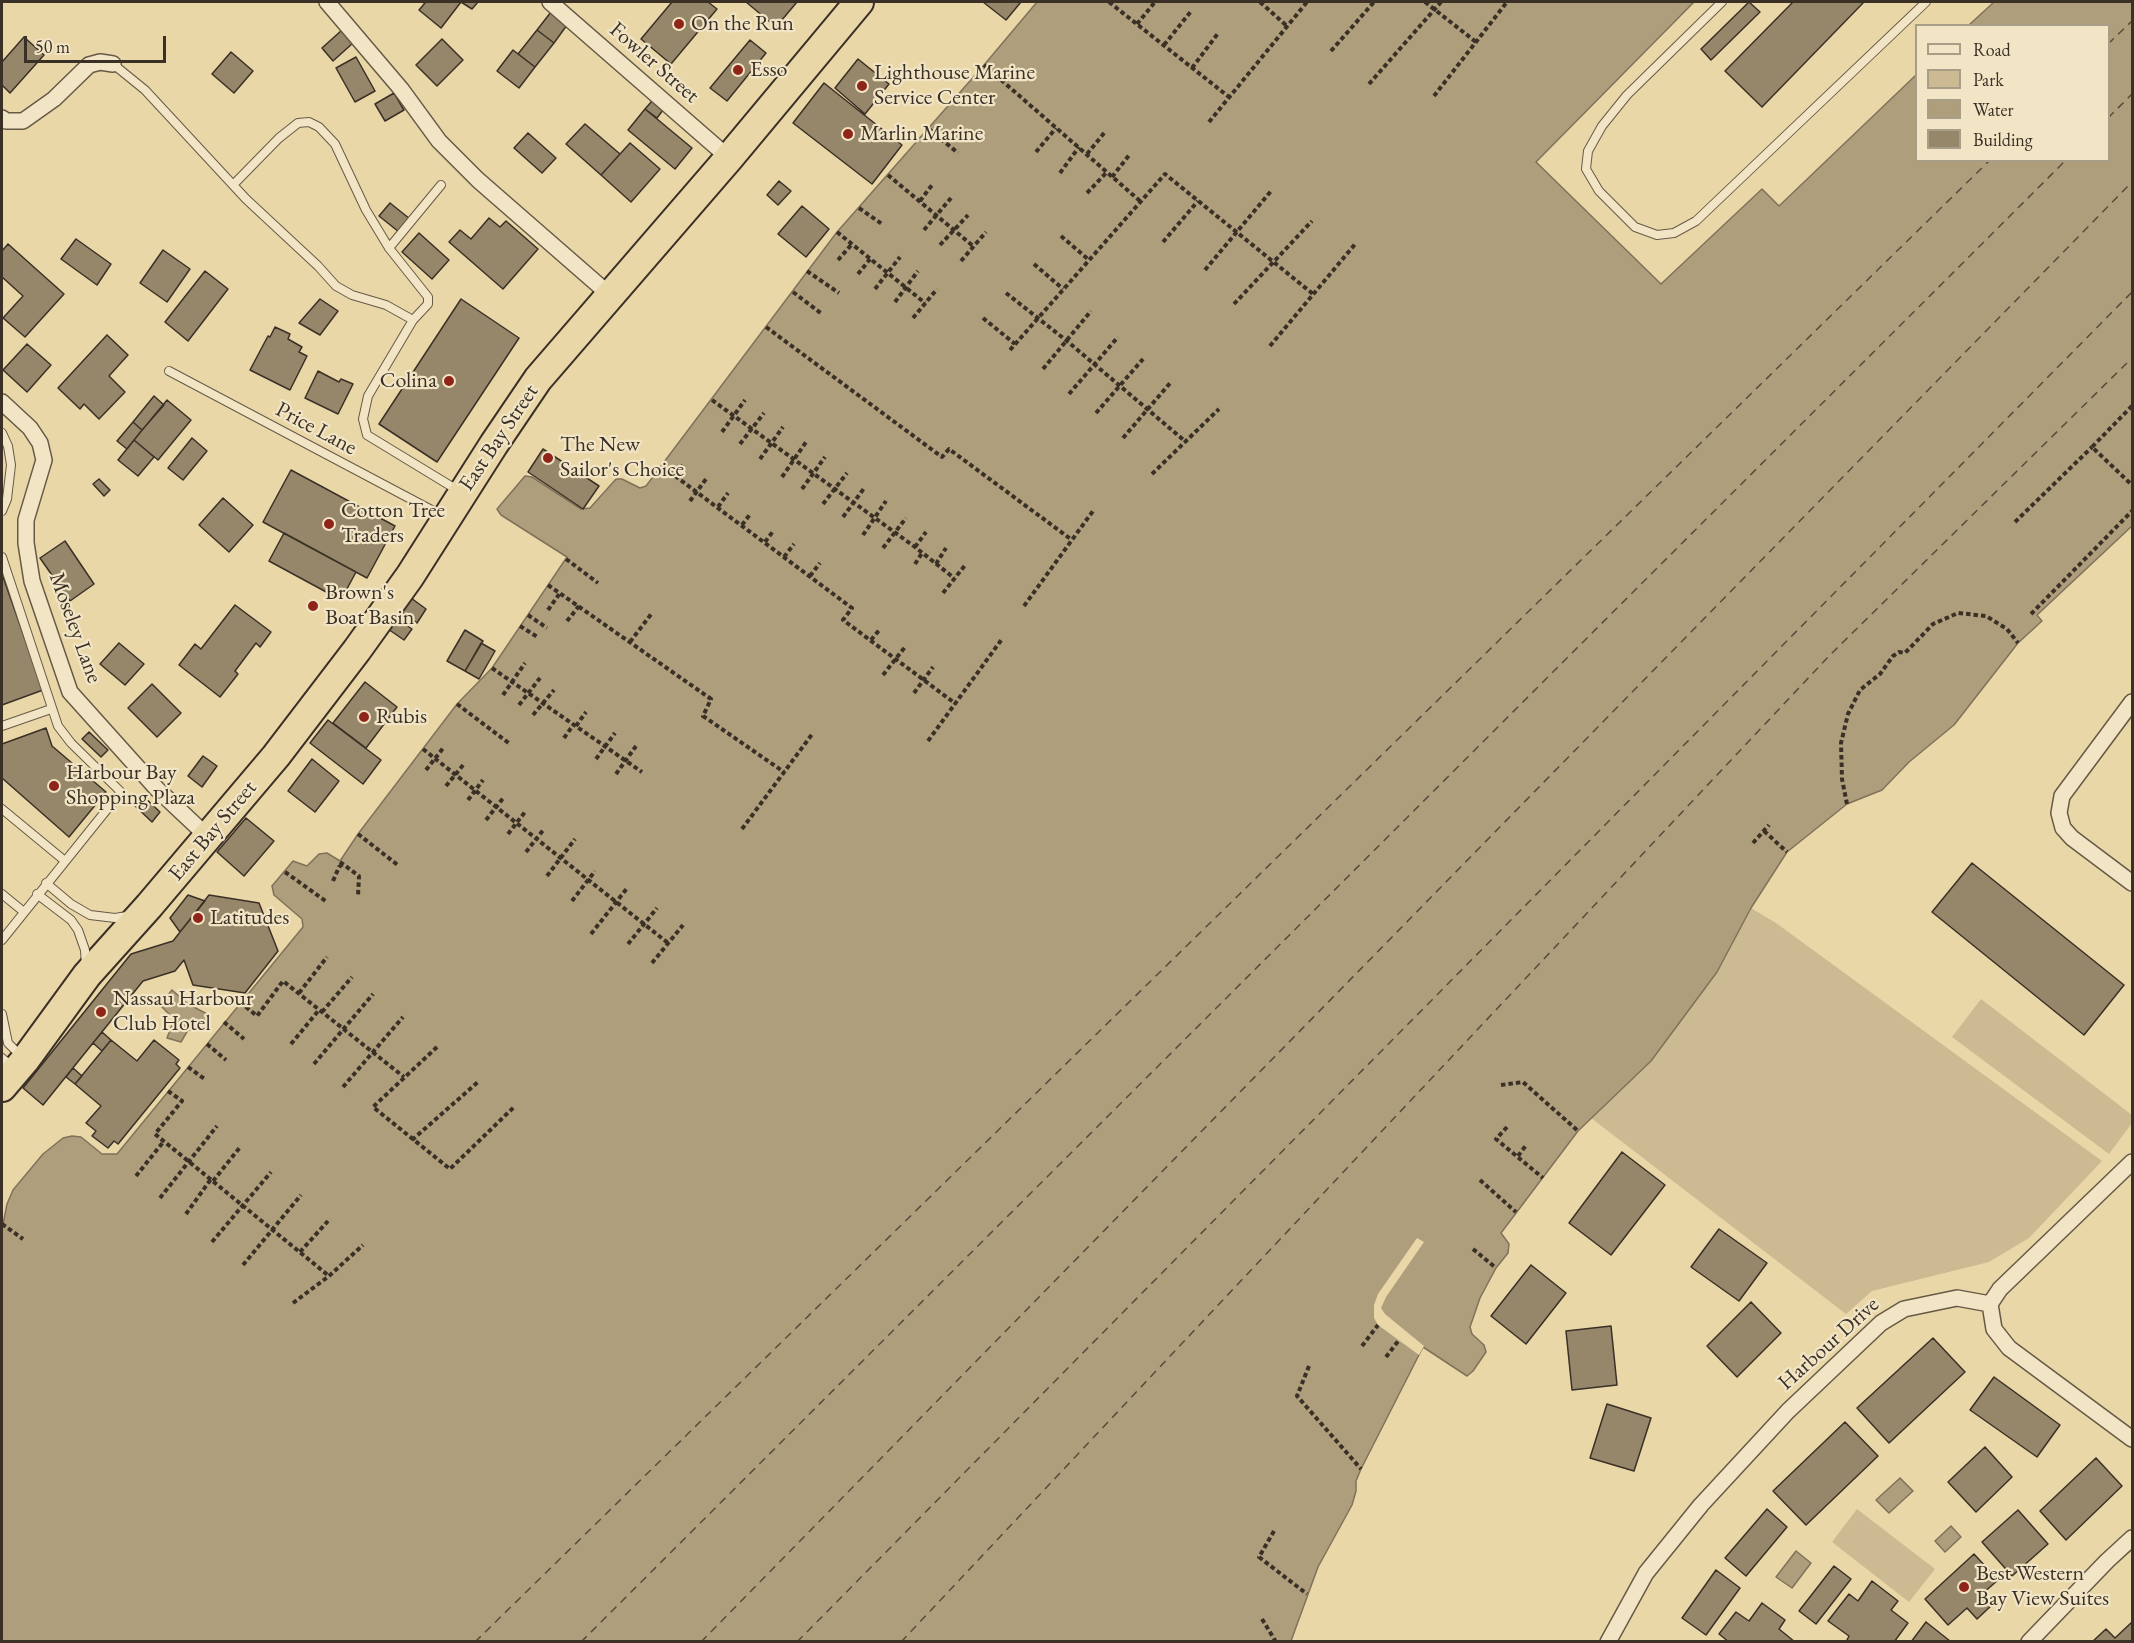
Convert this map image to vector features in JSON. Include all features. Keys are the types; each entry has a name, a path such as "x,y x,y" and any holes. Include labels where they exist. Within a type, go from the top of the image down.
{"highway":[{"name":"East Bay Street","path":"11,1069 87,975 276,756 357,650 410,576 538,379 612,296 665,230 729,158 859,2"}],"street":[{"path":"327,2 401,90 439,141 478,180 612,296"},
{"name":"Fowler Street","path":"550,2 729,158"},
{"path":"2,118 6,121 23,121 54,99 89,65 100,62 113,64"},
{"name":"Moseley Lane","path":"2,402 30,428 40,443 44,460 26,520 26,543 32,581 70,692 157,789 208,837"},
{"path":"2133,702 2062,796 2059,813 2063,828 2072,838 2133,883"},
{"path":"2133,1162 2000,1289 1990,1304 1994,1329 2009,1348 2133,1439"},
{"name":"Harbour Drive","path":"1608,1641 1646,1573 1701,1505 1788,1411 1881,1323 1904,1309 1957,1298 1990,1304"},
{"path":"2029,1641 2107,1561 2133,1538"}],"lane":[{"path":"1722,2 1627,95 1602,126 1588,151 1586,169 1599,191 1635,227 1657,235 1674,233 1696,222 1926,2"},
{"path":"113,64 145,90 233,185 336,286 352,295 386,304 413,320"},
{"path":"233,185 279,138 298,123 309,122 319,127 335,144 366,210 389,248 428,297 428,304 413,320 368,396 363,418 367,435 462,493"},
{"path":"389,248 441,185"},
{"name":"Price Lane","path":"169,371 446,518"},
{"path":"2,433 8,446 11,465 7,499 2,511"},
{"path":"2,557 58,726 71,743 121,792 2,940"},
{"path":"2,726 51,710"},
{"path":"2,809 65,861"},
{"path":"46,883 71,904 90,915 115,918 141,915"},
{"path":"2,894 24,912"},
{"path":"38,894 71,920 78,930 85,950 87,975"},
{"path":"2,1014 11,1069"}],"path":[{"path":"1109,2 1229,98"},
{"path":"1137,24 1155,2"},
{"path":"1260,2 1287,26"},
{"path":"1209,122 1307,2"},
{"path":"1331,51 1374,2"},
{"path":"1425,2 1476,42"},
{"path":"1369,84 1440,2"},
{"path":"1434,96 1507,2"},
{"path":"1164,45 1192,10"},
{"path":"1192,68 1219,32"},
{"path":"984,65 1140,201"},
{"path":"1036,152 1056,128"},
{"path":"928,129 958,153"},
{"path":"1087,154 1105,132"},
{"path":"1059,173 1079,147"},
{"path":"1112,177 1130,154"},
{"path":"1087,193 1107,172"},
{"path":"1010,350 1165,174 1313,294"},
{"path":"888,175 973,246"},
{"path":"920,201 932,185"},
{"path":"1205,270 1271,191"},
{"path":"924,230 951,198"},
{"path":"1163,242 1198,201"},
{"path":"859,208 882,224"},
{"path":"940,245 968,215"},
{"path":"1234,304 1312,221"},
{"path":"837,232 926,303"},
{"path":"962,261 986,232"},
{"path":"1061,236 1089,260"},
{"path":"1270,346 1356,243"},
{"path":"838,260 852,244"},
{"path":"875,289 900,257"},
{"path":"858,274 870,259"},
{"path":"1034,264 1064,289"},
{"path":"807,271 839,293"},
{"path":"895,303 918,271"},
{"path":"913,318 937,289"},
{"path":"793,292 822,314"},
{"path":"1006,293 1067,341 1186,442"},
{"path":"1042,369 1091,311"},
{"path":"983,318 1015,344"},
{"path":"766,327 942,457 949,449 1072,540"},
{"path":"1069,394 1119,337"},
{"path":"1096,412 1143,359"},
{"path":"1123,438 1171,382"},
{"path":"712,400 915,547 954,578"},
{"path":"722,432 745,400"},
{"path":"2015,522 2133,406"},
{"path":"1152,474 1219,409"},
{"path":"740,444 764,413"},
{"path":"760,459 783,427"},
{"path":"782,477 806,442"},
{"path":"2092,447 2133,484"},
{"path":"802,489 825,457"},
{"path":"676,475 684,463"},
{"path":"663,467 852,608 843,620 956,704"},
{"path":"823,504 847,473"},
{"path":"690,501 706,479"},
{"path":"843,517 866,487"},
{"path":"718,507 728,493"},
{"path":"863,534 886,501"},
{"path":"1024,606 1093,511"},
{"path":"2031,614 2133,511"},
{"path":"742,525 751,513"},
{"path":"883,548 906,518"},
{"path":"765,542 774,530"},
{"path":"915,547 926,532"},
{"path":"784,557 794,544"},
{"path":"936,564 946,548"},
{"path":"915,564 922,553"},
{"path":"566,559 598,583"},
{"path":"810,576 820,563"},
{"path":"944,593 966,564"},
{"path":"548,585 711,699 703,716 784,772"},
{"path":"548,610 560,593"},
{"path":"567,621 579,606"},
{"path":"630,642 652,613"},
{"path":"1847,804 1842,779 1841,743 1848,714 1860,690 1880,674 1893,656 1899,652 1905,653 1933,624 1958,613 1986,616 2007,629 2018,643"},
{"path":"528,615 547,628"},
{"path":"520,626 539,638"},
{"path":"871,640 880,629"},
{"path":"928,741 1002,639"},
{"path":"883,675 905,647"},
{"path":"503,695 525,663"},
{"path":"914,693 933,667"},
{"path":"492,668 642,772"},
{"path":"519,705 540,678"},
{"path":"533,716 554,690"},
{"path":"457,704 510,744"},
{"path":"564,738 586,712"},
{"path":"596,759 615,733"},
{"path":"742,829 813,733"},
{"path":"616,774 636,746"},
{"path":"426,770 444,747"},
{"path":"423,749 668,943"},
{"path":"446,786 464,764"},
{"path":"468,800 483,780"},
{"path":"486,820 504,797"},
{"path":"508,834 525,812"},
{"path":"1753,843 1769,825"},
{"path":"526,852 544,829"},
{"path":"1764,831 1787,852"},
{"path":"358,834 399,866"},
{"path":"547,876 575,839"},
{"path":"333,881 341,863 359,876 358,896"},
{"path":"572,901 595,871"},
{"path":"285,872 327,902"},
{"path":"591,934 628,887"},
{"path":"628,944 657,908"},
{"path":"652,963 682,925"},
{"path":"299,993 327,957"},
{"path":"291,1044 352,976"},
{"path":"240,1002 257,1016 283,981 404,1077"},
{"path":"314,1064 373,994"},
{"path":"343,1087 403,1017"},
{"path":"224,1022 244,1039"},
{"path":"207,1044 226,1060"},
{"path":"437,1047 373,1107 412,1140 450,1169 514,1107"},
{"path":"188,1067 206,1080"},
{"path":"412,1140 478,1082"},
{"path":"1501,1085 1523,1082 1578,1131"},
{"path":"168,1091 182,1101 155,1134 329,1276"},
{"path":"160,1198 218,1126"},
{"path":"1507,1127 1496,1139 1543,1178"},
{"path":"136,1176 164,1141"},
{"path":"1518,1156 1527,1144"},
{"path":"186,1214 241,1146"},
{"path":"212,1242 271,1172"},
{"path":"1480,1180 1516,1212"},
{"path":"243,1265 301,1195"},
{"path":"300,1252 328,1221"},
{"path":"2,1224 23,1239"},
{"path":"292,1303 329,1276 363,1245"},
{"path":"1473,1249 1496,1268"},
{"path":"1362,1346 1378,1325"},
{"path":"1386,1357 1399,1340"},
{"path":"1309,1366 1297,1396 1362,1469"},
{"path":"1274,1531 1259,1557 1307,1594"},
{"path":"1262,1619 1276,1641"}],"green space":[{"path":"1751,908 1776,923 2102,1161 2029,1238 1989,1262 1872,1291 1846,1314 1591,1118 1651,1061 1717,972"},
{"path":"1981,999 2132,1115 2132,1123 2109,1154 1952,1037"},
{"path":"1857,1509 1935,1569 1909,1602 1832,1542"}],"water":[{"path":"1037,2 1694,2 1536,162 1661,284 1762,189 1779,206 1915,76 1915,162 2110,162 2110,24 1970,24 1994,2 2132,2 2132,526 2037,615 2042,621 2018,643 1954,725 1909,762 1882,790 1847,804 1787,852 1751,908 1717,972 1651,1061 1578,1131 1501,1233 1509,1244 1508,1253 1496,1268 1480,1298 1470,1327 1472,1334 1484,1345 1486,1352 1473,1371 1467,1376 1423,1347 1361,1469 1356,1481 1352,1505 1318,1567 1291,1641 2,1642 2,1229 7,1204 13,1190 43,1154 63,1138 81,1137 102,1154 117,1154 303,927 302,919 274,895 272,886 293,861 307,866 319,854 327,853 340,861 457,704 492,668 567,557 501,515 497,509 525,476 532,477 581,509 590,508 616,479 622,479 640,488 646,486 837,232"},
{"path":"172,990 188,1004 207,1014 203,1029 188,1030 181,1042 167,1038 174,1019 160,1005"},
{"path":"1900,1478 1913,1491 1889,1513 1876,1500"},
{"path":"1951,1526 1961,1537 1945,1552 1935,1541"},
{"path":"1796,1551 1811,1563 1792,1588 1776,1577"}],"pier":[{"path":"1417,1238 1424,1242 1386,1297 1381,1308 1385,1314 1424,1346 1419,1355 1378,1325 1374,1318 1374,1305 1378,1294"}],"building":[{"path":"422,2 461,2 441,28 419,10 425,3"},
{"path":"461,2 478,2 472,9"},
{"name":"On the Run","path":"672,2 708,2 717,9 671,64 641,39"},
{"path":"746,2 797,2 776,27"},
{"path":"983,2 1021,2 1006,20"},
{"path":"1749,2 1760,12 1711,60 1701,49"},
{"path":"1793,2 1863,3 1762,107 1725,71"},
{"path":"551,12 567,25 554,43 537,30"},
{"path":"342,30 353,43 333,61 322,48"},
{"path":"537,30 554,43 535,67 518,54"},
{"path":"24,37 44,55 10,93 2,85 2,62"},
{"path":"442,39 463,60 437,86 416,65"},
{"name":"Esso","path":"750,40 766,53 727,101 710,88"},
{"path":"513,50 535,67 519,88 497,71"},
{"path":"231,52 253,71 234,93 212,74"},
{"path":"356,57 375,91 355,102 336,68"},
{"name":"Lighthouse Marine Service Center","path":"858,59 889,84 865,114 835,88"},
{"name":"Marlin Marine","path":"824,83 902,145 872,184 793,123"},
{"path":"394,93 404,110 385,121 375,104"},
{"path":"652,101 663,110 657,118 645,109"},
{"path":"645,109 692,148 675,169 628,130"},
{"path":"585,124 620,154 601,175 566,144"},
{"path":"528,133 556,158 542,173 514,148"},
{"path":"630,143 660,169 631,202 601,175"},
{"path":"779,181 791,191 778,205 767,195"},
{"path":"390,203 410,219 399,232 379,216"},
{"path":"802,206 829,229 806,257 778,234"},
{"path":"489,218 500,227 506,221 538,249 503,289 449,242 460,230 471,239"},
{"path":"419,233 449,260 432,279 402,252"},
{"path":"76,239 111,264 97,285 61,259"},
{"path":"8,244 64,294 25,337 3,318 23,296 2,277 2,251"},
{"path":"163,250 190,269 167,302 140,283"},
{"path":"205,271 228,289 188,341 165,322"},
{"path":"320,299 338,311 320,335 299,323"},
{"name":"Colina","path":"461,299 519,338 437,462 379,424"},
{"path":"275,327 290,334 288,339 302,347 299,352 307,356 290,390 250,370"},
{"path":"107,335 128,355 109,376 125,392 99,419 84,404 80,409 58,388"},
{"path":"27,344 51,365 27,392 3,370"},
{"path":"318,371 339,382 341,379 353,384 338,414 305,398"},
{"path":"154,396 164,405 142,430 133,422"},
{"path":"167,400 191,420 158,460 134,440"},
{"path":"133,422 142,430 127,449 117,441"},
{"path":"192,438 207,451 183,480 168,468"},
{"path":"134,440 154,457 138,476 118,460"},
{"path":"543,449 599,486 583,509 528,472"},
{"name":"Cotton Tree Traders","path":"291,470 395,526 367,578 263,522"},
{"path":"99,479 110,490 104,496 93,484"},
{"path":"223,498 253,525 229,552 199,525"},
{"path":"284,533 356,572 341,600 269,561"},
{"path":"65,541 94,584 70,601 40,558"},
{"path":"2,574 43,690 2,705"},
{"path":"411,598 426,609 417,623 402,612"},
{"path":"235,605 271,632 260,647 256,643 235,671 238,674 220,697 179,665 195,644 201,649"},
{"path":"396,618 412,629 404,640 388,629"},
{"path":"465,630 483,641 465,671 447,661"},
{"path":"119,643 144,664 125,685 100,664"},
{"path":"481,643 495,651 479,679 465,671"},
{"name":"Rubis","path":"365,682 397,707 366,748 333,723"},
{"path":"152,684 181,713 157,737 128,708"},
{"path":"328,720 381,760 363,784 310,743"},
{"name":"Harbour Bay Shopping Plaza","path":"46,728 52,746 106,792 69,837 2,778 2,744"},
{"path":"89,732 108,750 101,757 82,739"},
{"path":"203,756 217,766 202,787 188,776"},
{"path":"312,759 339,781 315,812 288,791"},
{"path":"142,795 160,812 152,822 133,804"},
{"path":"246,818 274,841 244,876 217,852"},
{"path":"1972,863 2124,985 2084,1035 1932,912"},
{"path":"188,895 205,901 180,932 170,918"},
{"name":"Nassau Harbour Club Hotel","path":"209,895 259,903 278,951 245,993 193,985 184,960 175,971 143,981 43,1105 23,1088 131,954 173,941"},
{"path":"102,1032 111,1040 102,1051 93,1043"},
{"path":"111,1040 137,1061 154,1040 179,1060 176,1064 180,1068 118,1144 114,1141 108,1148 92,1136 96,1131 86,1123 101,1106 75,1084"},
{"path":"73,1068 82,1076 75,1084 66,1077"},
{"path":"1622,1152 1665,1185 1611,1255 1569,1223"},
{"path":"1719,1229 1767,1263 1739,1301 1691,1267"},
{"path":"1531,1265 1566,1293 1526,1344 1491,1316"},
{"path":"1751,1302 1781,1333 1737,1377 1707,1346"},
{"path":"1611,1326 1617,1385 1572,1390 1566,1331"},
{"path":"1933,1338 1965,1372 1889,1443 1857,1408"},
{"path":"1994,1377 2060,1425 2037,1457 1970,1410"},
{"path":"1607,1404 1651,1418 1634,1471 1590,1458"},
{"path":"1845,1422 1878,1456 1806,1525 1773,1491"},
{"path":"1985,1447 2012,1477 1976,1512 1948,1482"},
{"path":"2096,1458 2122,1486 2066,1540 2040,1511"},
{"path":"1767,1509 1787,1527 1746,1576 1725,1558"},
{"path":"2018,1510 2048,1544 2012,1576 1982,1542"},
{"name":"Best Western Bay View Suites","path":"1974,1554 1998,1580 1982,1594 1992,1605 1977,1619 1967,1608 1948,1625 1925,1599"},
{"path":"1834,1566 1851,1579 1816,1624 1799,1611"},
{"path":"1716,1570 1740,1588 1706,1635 1682,1618"},
{"path":"1872,1581 1898,1601 1891,1610 1908,1623 1894,1642 1846,1642 1849,1636 1828,1621 1849,1594 1858,1601"},
{"path":"1762,1603 1785,1620 1779,1629 1795,1642 1729,1642 1719,1634 1736,1612 1749,1621"},
{"path":"1926,1622 1950,1641 1911,1642"},
{"path":"2132,1622 2132,1642 2092,1642 2106,1629 2115,1638"}],"ferry route":[{"path":"2110,42 2132,21"},
{"path":"2110,116 2132,94"},
{"path":"475,1642 1988,162"},
{"path":"581,1642 2064,162"},
{"path":"701,1642 2132,182"},
{"path":"797,1642 2132,292"},
{"path":"901,1642 1829,656 2132,358"}],"place":[{"name":"On the Run","path":"679,24"},
{"name":"Esso","path":"738,70"},
{"name":"Lighthouse Marine Service Center","path":"862,86"},
{"name":"Marlin Marine","path":"848,134"},
{"name":"Colina","path":"449,381"},
{"name":"The New Sailor's Choice","path":"548,458"},
{"name":"Cotton Tree Traders","path":"329,524"},
{"name":"Brown's Boat Basin","path":"313,606"},
{"name":"Rubis","path":"364,717"},
{"name":"Harbour Bay Shopping Plaza","path":"54,786"},
{"name":"Latitudes","path":"198,918"},
{"name":"Nassau Harbour Club Hotel","path":"101,1012"},
{"name":"Best Western Bay View Suites","path":"1964,1587"}]}
